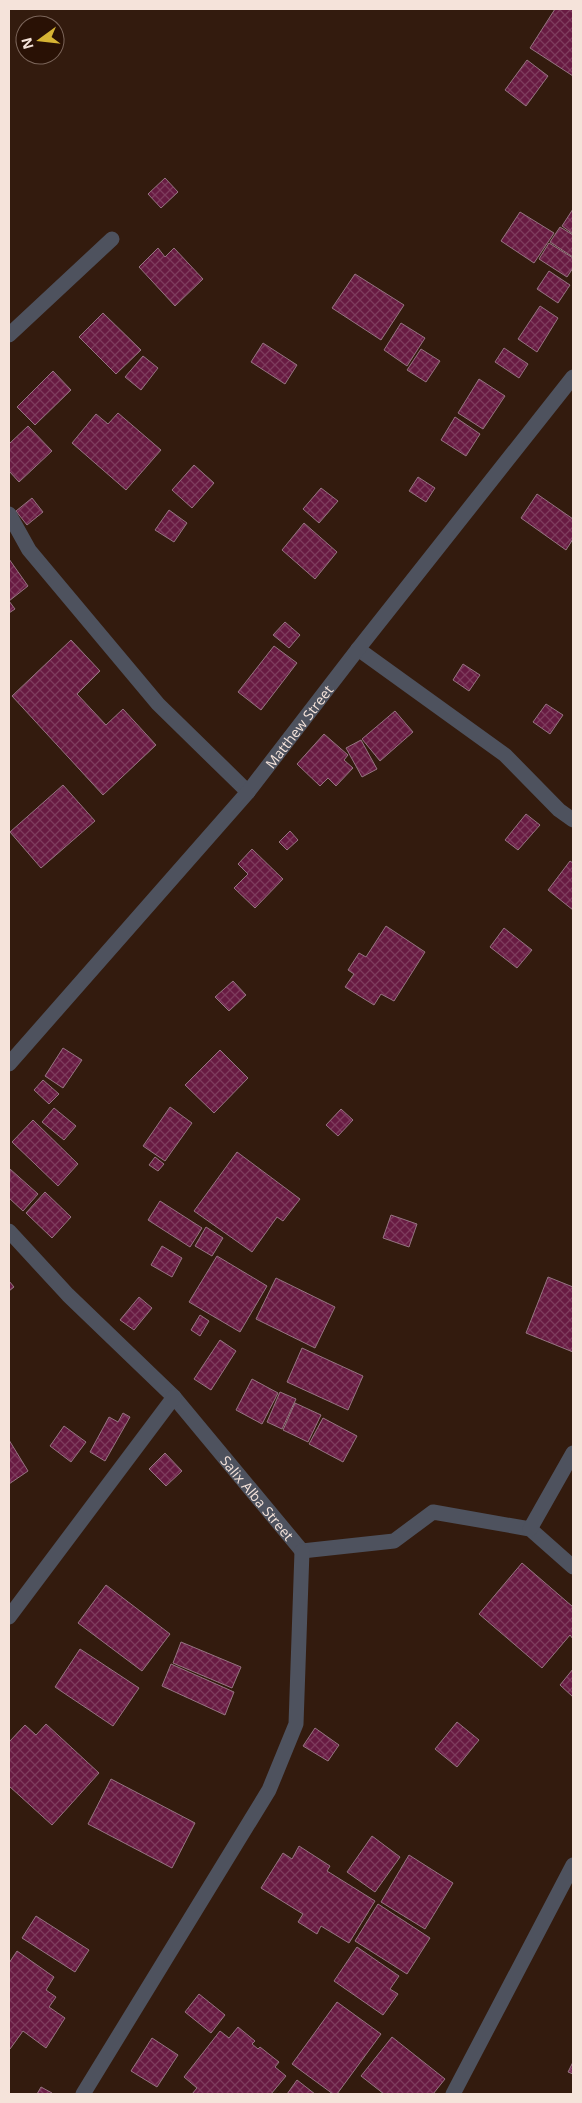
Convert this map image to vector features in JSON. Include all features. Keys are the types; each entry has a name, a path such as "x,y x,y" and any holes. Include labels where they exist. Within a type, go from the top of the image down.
{"street":[{"path":"9,335 112,239"},
{"name":"Matthew Street","path":"9,1064 248,792 358,649 573,377"},
{"path":"9,514 29,550 158,704 248,792"},
{"path":"358,649 505,756 559,810 573,820"},
{"name":"Salix Alba Street","path":"9,1231 68,1295 174,1397 302,1551 394,1540 433,1512 530,1529"},
{"path":"9,1617 174,1397"},
{"path":"573,1453 530,1529 573,1567"},
{"path":"83,2094 269,1790 296,1724 302,1551"},
{"path":"453,2094 573,1865"}],"building":[{"path":"555,9 573,9 573,76 530,48"},
{"path":"527,60 548,76 526,106 505,90"},
{"path":"165,178 178,192 161,208 148,194"},
{"path":"573,209 573,234 562,226"},
{"path":"520,212 554,233 534,263 501,241"},
{"path":"560,227 573,235 573,257 550,242"},
{"path":"549,243 573,258 573,268 567,277 539,259"},
{"path":"158,248 165,257 174,248 203,279 175,306 139,267"},
{"path":"549,271 570,285 558,303 537,289"},
{"path":"355,274 404,305 381,340 332,308"},
{"path":"540,306 558,318 537,352 518,339"},
{"path":"103,313 141,350 116,374 79,337"},
{"path":"401,323 425,338 407,366 384,350"},
{"path":"263,343 297,365 285,384 251,362"},
{"path":"504,348 528,364 519,378 495,362"},
{"path":"421,349 440,361 426,382 407,370"},
{"path":"143,356 158,368 141,390 125,377"},
{"path":"53,371 71,390 35,425 17,407"},
{"path":"479,379 505,396 483,429 458,413"},
{"path":"118,413 161,450 126,490 72,443 96,414 108,424"},
{"path":"455,417 480,434 466,456 441,440"},
{"path":"28,426 52,451 19,482 9,471 9,444"},
{"path":"194,465 214,483 192,508 172,490"},
{"path":"418,477 435,488 426,502 409,491"},
{"path":"321,488 338,501 319,523 303,509"},
{"path":"537,494 573,519 573,539 566,550 521,518"},
{"path":"32,498 43,512 27,525 16,511"},
{"path":"169,510 187,523 174,542 155,530"},
{"path":"304,523 337,552 315,579 282,550"},
{"path":"9,559 28,586 9,601"},
{"path":"9,601 15,609 9,613"},
{"path":"285,622 300,635 289,648 273,635"},
{"path":"71,640 100,671 77,694 106,725 123,709 156,745 103,795 12,696"},
{"path":"274,646 297,663 261,710 238,692"},
{"path":"463,664 480,675 469,691 453,680"},
{"path":"546,704 563,715 550,734 533,722"},
{"path":"395,711 413,732 380,761 362,739"},
{"path":"324,734 348,755 344,760 353,768 336,786 328,778 320,786 297,764"},
{"path":"361,740 377,769 362,777 346,748"},
{"path":"63,785 95,821 41,868 10,832"},
{"path":"526,814 540,825 518,850 505,840"},
{"path":"290,831 298,840 287,850 279,842"},
{"path":"252,849 283,879 255,908 234,888 248,874 238,864"},
{"path":"570,861 573,863 573,910 548,890"},
{"path":"386,926 425,952 394,1001 381,994 374,1005 345,987 354,974 348,970 359,953 366,957"},
{"path":"504,928 532,950 517,968 490,947"},
{"path":"233,981 246,995 229,1011 215,997"},
{"path":"63,1048 82,1060 63,1088 45,1076"},
{"path":"220,1050 248,1078 214,1113 185,1085"},
{"path":"43,1080 59,1094 49,1104 34,1090"},
{"path":"170,1107 192,1123 165,1161 143,1146"},
{"path":"54,1108 76,1126 64,1140 42,1122"},
{"path":"341,1109 353,1120 338,1136 326,1125"},
{"path":"33,1120 78,1164 58,1186 12,1142"},
{"path":"237,1152 300,1199 283,1221 277,1217 252,1252 194,1211"},
{"path":"155,1157 164,1164 158,1171 149,1165"},
{"path":"10,1169 38,1194 23,1211 9,1198"},
{"path":"45,1192 71,1217 52,1238 26,1213"},
{"path":"160,1201 202,1228 190,1247 148,1220"},
{"path":"391,1215 417,1224 409,1247 383,1238"},
{"path":"206,1227 223,1238 212,1256 195,1246"},
{"path":"162,1246 182,1258 172,1277 151,1265"},
{"path":"217,1256 267,1286 240,1332 189,1302"},
{"path":"548,1277 573,1287 573,1352 526,1333"},
{"path":"276,1278 335,1307 315,1348 256,1319"},
{"path":"9,1281 14,1287 9,1291"},
{"path":"139,1297 152,1308 134,1330 120,1320"},
{"path":"200,1315 209,1321 200,1336 191,1330"},
{"path":"220,1340 236,1351 211,1390 194,1379"},
{"path":"302,1348 363,1376 348,1410 287,1382"},
{"path":"252,1379 278,1393 262,1424 236,1410"},
{"path":"280,1392 296,1399 282,1429 267,1422"},
{"path":"295,1403 321,1415 308,1442 283,1430"},
{"path":"123,1413 130,1417 105,1461 90,1452 109,1417 118,1422"},
{"path":"323,1418 357,1436 343,1462 309,1444"},
{"path":"64,1426 86,1442 71,1462 50,1446"},
{"path":"9,1440 28,1471 9,1484"},
{"path":"165,1453 182,1471 166,1486 149,1469"},
{"path":"522,1563 573,1607 573,1639 570,1635 542,1668 479,1614"},
{"path":"106,1585 170,1634 142,1671 78,1623"},
{"path":"181,1642 241,1667 232,1688 173,1663"},
{"path":"80,1649 139,1688 113,1726 55,1687"},
{"path":"171,1664 234,1692 225,1715 162,1686"},
{"path":"573,1669 573,1697 560,1685"},
{"path":"457,1722 479,1740 457,1767 435,1749"},
{"path":"46,1724 99,1773 52,1825 9,1786 9,1742 25,1725 36,1735"},
{"path":"315,1728 339,1745 328,1761 303,1746"},
{"path":"111,1779 195,1823 172,1868 88,1824"},
{"path":"372,1836 400,1857 375,1892 347,1872"},
{"path":"299,1846 330,1866 327,1871 375,1901 349,1943 321,1926 317,1934 298,1922 303,1914 261,1888 283,1853 292,1859"},
{"path":"409,1855 453,1883 425,1929 381,1902"},
{"path":"378,1904 430,1938 407,1974 355,1941"},
{"path":"36,1916 89,1950 75,1972 22,1938"},
{"path":"357,1947 399,1976 390,1989 398,1994 383,2015 334,1981"},
{"path":"17,1951 54,1977 46,1990 56,1997 49,2007 65,2018 46,2048 23,2031 9,2048 9,1963"},
{"path":"199,1994 225,2015 211,2033 185,2012"},
{"path":"337,2002 381,2034 337,2094 333,2094 292,2064"},
{"path":"238,2027 255,2041 252,2044 258,2049 260,2047 279,2062 275,2067 286,2076 271,2094 192,2094 197,2088 184,2077 220,2031 229,2038"},
{"path":"392,2037 445,2079 433,2094 384,2094 361,2076"},
{"path":"152,2038 178,2055 157,2087 131,2071"},
{"path":"573,2062 573,2074 568,2072"},
{"path":"297,2080 315,2094 287,2094"},
{"path":"41,2087 52,2093 37,2094"}]}
